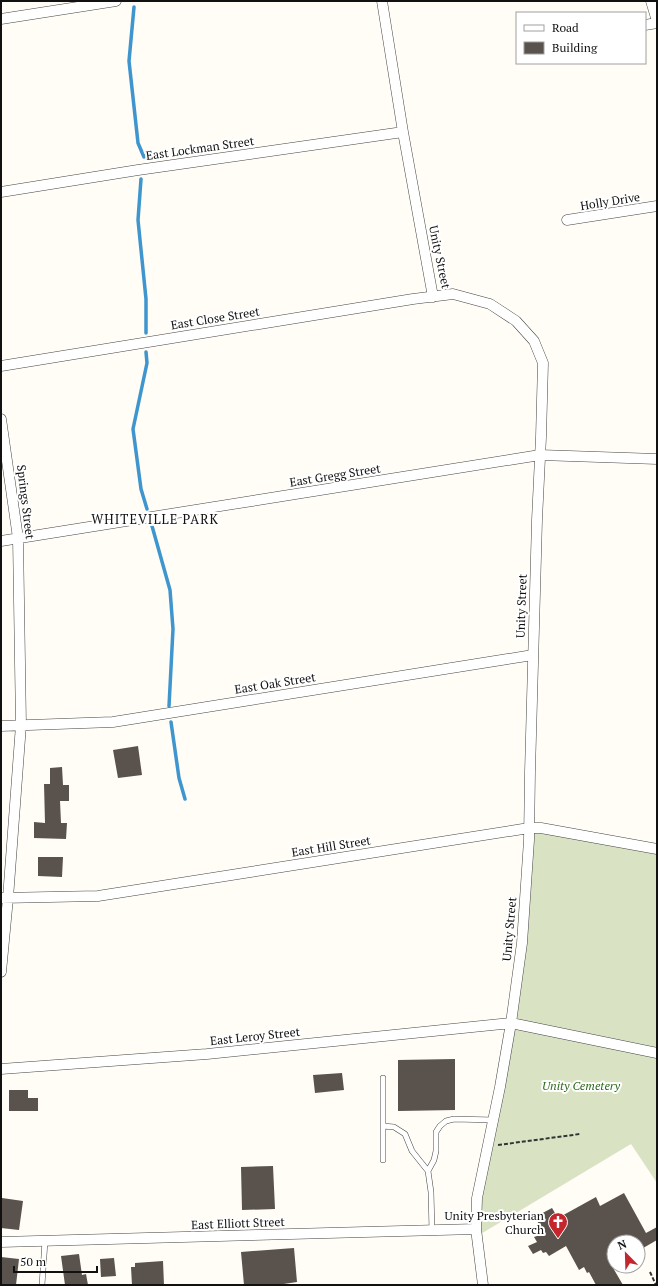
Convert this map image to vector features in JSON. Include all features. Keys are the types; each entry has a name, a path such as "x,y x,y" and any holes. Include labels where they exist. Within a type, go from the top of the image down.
{"street":[{"path":"1,19 116,1"},
{"name":"Unity Street","path":"382,1 403,132 433,297 453,294 490,304 516,321 534,341 543,363 537,520 529,828 522,943 511,1023 494,1120 477,1198 476,1229 483,1285"},
{"path":"646,25 657,22 652,1"},
{"name":"East Lockman Street","path":"1,192 138,170 403,132"},
{"name":"Holly Drive","path":"567,220 657,206"},
{"name":"East Close Street","path":"1,366 433,297"},
{"name":"Springs Street","path":"1,419 18,538 21,725 5,898 1,972"},
{"name":"East Gregg Street","path":"1,541 540,456 657,459"},
{"name":"East Oak Street","path":"1,726 113,722 533,655"},
{"name":"East Hill Street","path":"5,898 98,896 529,828 541,828 657,849"},
{"name":"East Leroy Street","path":"1,1070 207,1054 511,1023 657,1053"},
{"name":"East Elliott Street","path":"1,1242 476,1229"}],"lane":[{"path":"382,1078 383,1160"},
{"path":"428,1171 434,1160 436,1151 436,1132 446,1121 454,1119 494,1120"},
{"path":"383,1126 394,1128 405,1134 412,1152 428,1171 431,1192 432,1230"},
{"path":"42,1285 46,1241"}],"path":[{"path":"488,1146 580,1134"},
{"path":"650,1272 656,1285"}],"green space":[{"name":"Unity Cemetery","path":"531,830 657,851 657,1183 631,1144 479,1235 478,1218 502,1091"}],"building":[{"path":"138,746 142,775 118,778 113,750"},
{"path":"62,767 63,785 69,785 69,801 60,801 61,823 67,823 66,839 34,838 34,822 45,823 44,784 50,784 50,768"},
{"path":"38,857 63,857 62,877 38,876"},
{"path":"455,1059 455,1110 398,1111 398,1060"},
{"path":"342,1073 344,1090 315,1093 313,1075"},
{"path":"9,1090 28,1090 28,1098 38,1098 38,1111 9,1111"},
{"path":"273,1166 275,1209 242,1210 241,1167"},
{"name":"Unity Presbyterian Church","path":"624,1193 646,1233 657,1227 657,1240 646,1246 646,1234 606,1234 606,1274 617,1274 623,1285 596,1285 589,1272 587,1273 584,1267 579,1270 566,1246 549,1256 546,1252 543,1253 541,1250 533,1254 528,1246 537,1242 534,1237 537,1236 534,1231 541,1228 535,1217 552,1208 558,1218 596,1197 600,1206"},
{"path":"2,1198 23,1201 19,1230 1,1228"},
{"path":"294,1248 297,1282 277,1285 244,1285 241,1252"},
{"path":"79,1254 82,1275 86,1274 88,1285 65,1285 61,1256"},
{"path":"1,1257 19,1259 16,1285 1,1285"},
{"path":"114,1258 116,1276 101,1277 100,1259"},
{"path":"163,1261 164,1285 132,1285 131,1267 135,1267 135,1263"}],"waterway":[{"path":"134,7 129,61 138,143 144,157"},
{"path":"141,179 138,220 146,299 146,333"},
{"path":"146,352 147,363 133,429 141,489 147,509"},
{"path":"152,526 170,590 173,629 169,706"},
{"path":"171,722 179,778 185,799"}],"place":[{"name":"Unity Presbyterian Church","path":"558,1239"}],"district":[{"name":"WHITEVILLE PARK","path":"155,519"}]}
